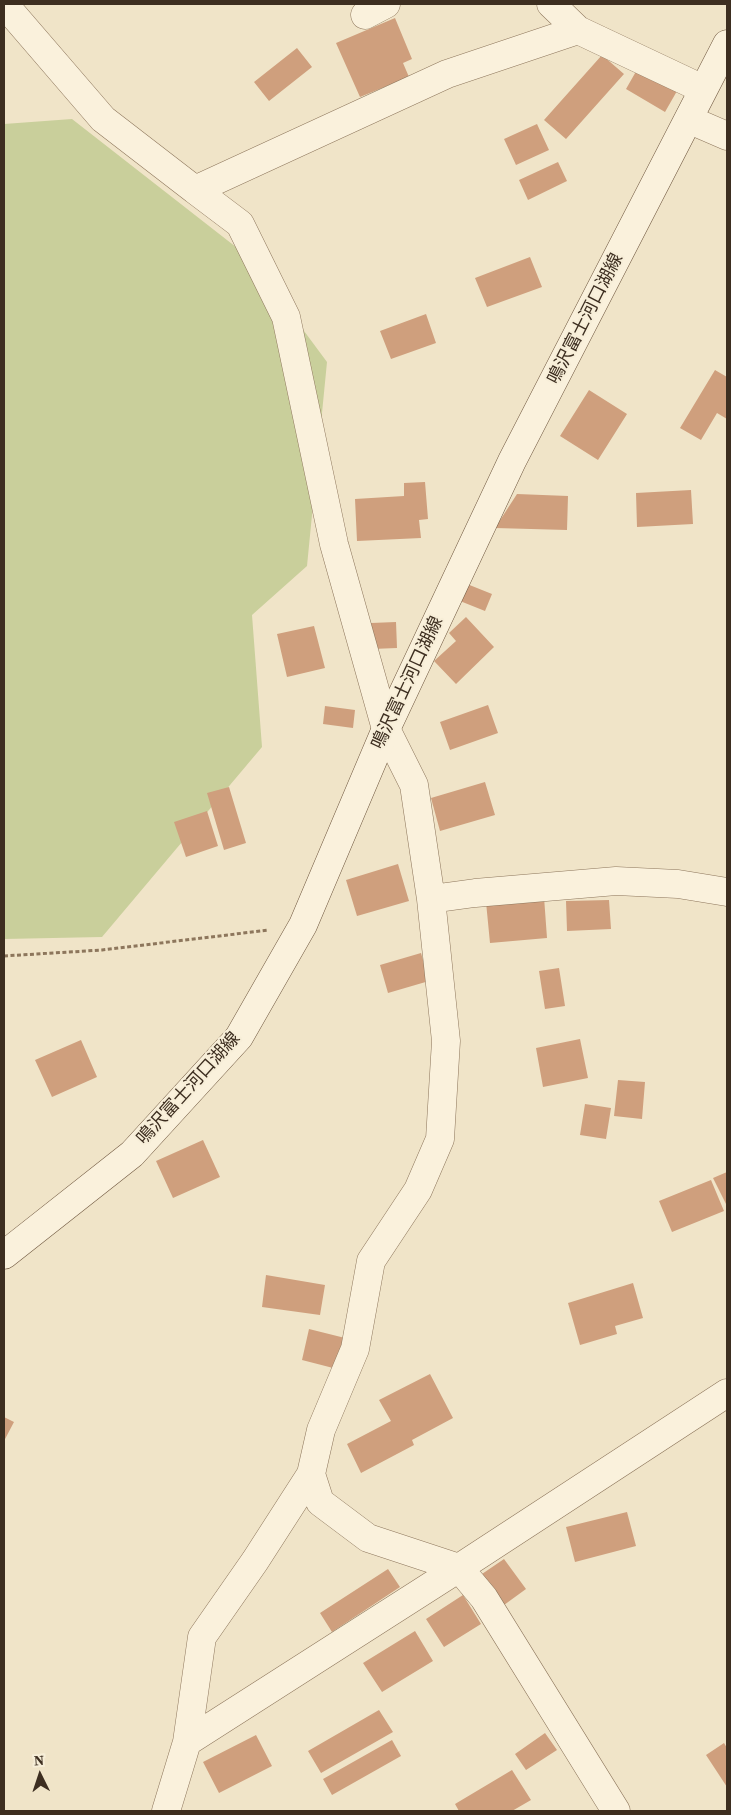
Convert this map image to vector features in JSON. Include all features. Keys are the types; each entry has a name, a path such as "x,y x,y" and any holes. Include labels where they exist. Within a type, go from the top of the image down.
{"street":[{"path":"4,4 103,119 240,224 286,317 334,544 386,730 414,785 431,899 446,1041 440,1139 418,1190 371,1261 354,1349 321,1430 311,1474 202,1636 187,1742 166,1811"},
{"path":"551,4 578,30 703,90"},
{"path":"195,190 447,74 578,30"},
{"name":"鳴沢富士河口湖線","path":"4,1255 132,1154 239,1037 303,925 386,730 512,461 690,120 727,44"},
{"path":"690,120 727,136"},
{"path":"431,899 475,893 616,881 678,884 727,892"},
{"path":"187,1742 459,1568 727,1393"},
{"path":"311,1474 320,1502 368,1538 459,1568 484,1598 616,1811"}],"path":[{"path":"4,956 102,950 303,925"}],"green space":[{"path":"72,119 250,258 327,362 307,566 252,615 262,747 102,937 4,939 4,124"}],"building":[{"path":"395,18 412,59 403,63 409,77 360,97 336,43"},
{"path":"297,48 312,67 269,101 254,82"},
{"path":"602,55 624,74 566,139 544,120"},
{"path":"638,68 677,91 665,112 626,89"},
{"path":"537,124 549,150 516,165 504,139"},
{"path":"558,162 567,181 528,200 519,180"},
{"path":"530,257 542,287 487,307 475,278"},
{"path":"426,314 436,343 391,359 380,331"},
{"path":"715,370 727,377 727,419 717,413 701,440 680,428"},
{"path":"589,390 627,414 598,460 560,436"},
{"path":"425,482 428,519 419,520 421,538 357,541 355,499 404,496 404,483"},
{"path":"691,490 693,524 637,527 636,493"},
{"path":"517,494 568,496 567,530 495,528"},
{"path":"467,584 492,594 485,611 460,601"},
{"path":"466,617 494,647 456,684 434,661 456,641 449,633"},
{"path":"396,622 397,648 372,649 371,623"},
{"path":"314,626 325,668 287,677 277,634"},
{"path":"488,705 498,733 450,750 440,722"},
{"path":"325,706 355,710 353,728 323,724"},
{"path":"485,782 495,815 440,831 431,798"},
{"path":"229,787 246,843 224,850 207,793"},
{"path":"207,811 218,846 186,857 174,822"},
{"path":"398,864 409,901 357,916 346,880"},
{"path":"544,897 547,938 490,943 486,902"},
{"path":"609,900 611,929 567,931 566,901"},
{"path":"421,953 429,981 388,993 380,965"},
{"path":"559,968 565,1006 545,1009 539,971"},
{"path":"580,1039 588,1078 543,1087 536,1048"},
{"path":"81,1040 97,1077 52,1097 35,1060"},
{"path":"618,1080 645,1082 642,1119 614,1116"},
{"path":"585,1104 611,1108 606,1139 580,1135"},
{"path":"203,1140 220,1177 173,1198 156,1161"},
{"path":"727,1172 727,1203 726,1204 713,1178"},
{"path":"711,1180 724,1211 672,1232 659,1201"},
{"path":"266,1275 325,1285 320,1315 262,1307"},
{"path":"633,1283 643,1318 615,1326 617,1334 580,1345 568,1303"},
{"path":"309,1329 345,1338 337,1369 302,1360"},
{"path":"430,1374 453,1418 412,1440 414,1445 361,1473 347,1444 391,1421 379,1400"},
{"path":"4,1417 14,1422 4,1441"},
{"path":"627,1512 636,1546 575,1562 566,1527"},
{"path":"504,1559 526,1589 504,1605 482,1574"},
{"path":"388,1569 400,1587 332,1632 320,1613"},
{"path":"463,1595 481,1624 444,1647 426,1619"},
{"path":"415,1631 433,1661 382,1692 363,1663"},
{"path":"379,1710 393,1732 321,1773 308,1751"},
{"path":"545,1733 557,1750 526,1770 515,1754"},
{"path":"256,1735 272,1766 219,1793 203,1762"},
{"path":"392,1740 401,1756 332,1795 323,1779"},
{"path":"724,1743 727,1748 727,1787 706,1755"},
{"path":"512,1770 531,1800 512,1811 459,1811 455,1804"}]}
